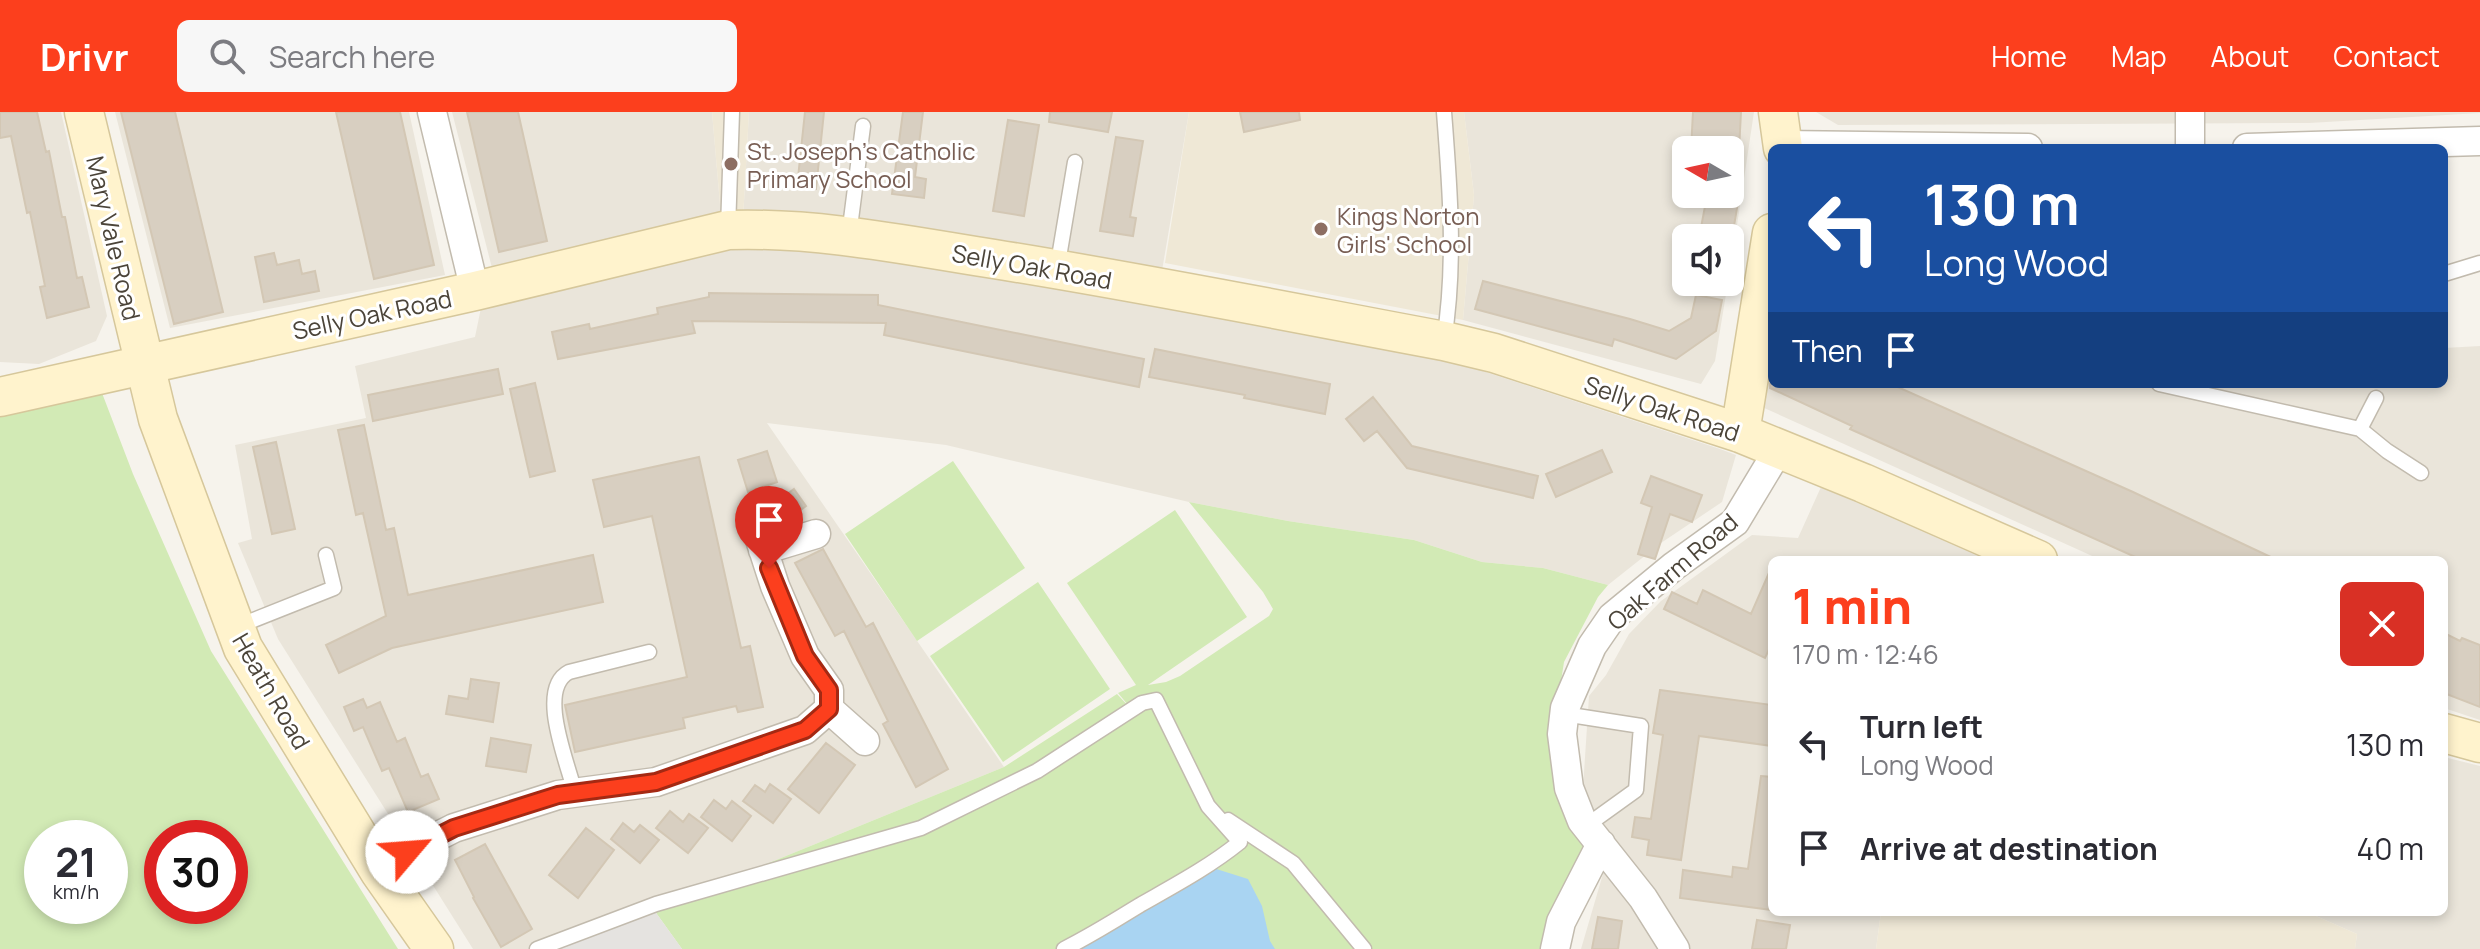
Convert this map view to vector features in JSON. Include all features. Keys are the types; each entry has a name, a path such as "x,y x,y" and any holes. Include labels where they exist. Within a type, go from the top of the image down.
{"street":[{"name":"Mary Vale Road","path":"84,112 145,364"},
{"path":"432,112 475,291"},
{"path":"2190,112 2190,144"},
{"path":"1781,135 1952,144"},
{"path":"2380,144 2480,141"},
{"name":"Selly Oak Road","path":"0,397 475,291 728,230 849,235 1057,269 1494,353 1740,433 2029,556"},
{"path":"1740,433 1767,297"},
{"name":"Heath Road","path":"145,364 158,419 243,648 380,872 434,949"},
{"name":"Oak Farm Road","path":"1675,949 1643,898 1594,835 1569,788 1562,734 1564,714 1575,679 1612,617 1674,566 1735,522 1779,449"},
{"path":"752,515 775,586 805,656 829,690 829,709 865,741"},
{"path":"763,550 816,534"},
{"path":"380,872 407,852 454,828 558,795 656,782 805,730 829,709"},
{"path":"2448,734 2480,743"},
{"path":"1555,949 1561,922 1594,835"}],"lane":[{"path":"728,230 732,112"},
{"path":"1444,112 1451,202 1450,302 1444,341"},
{"path":"849,235 863,126"},
{"path":"1057,269 1075,162"},
{"path":"2448,273 2480,263"},
{"path":"2177,388 2360,429 2421,473"},
{"path":"2360,429 2376,398"},
{"path":"236,627 334,588 326,555"},
{"path":"575,793 553,705 556,684 561,676 569,672 649,652"},
{"path":"537,949 656,904 921,828 1037,771 1142,703 1156,700 1208,806 1240,842 1209,866 1104,930 1064,949"},
{"path":"1564,714 1641,726 1636,790 1594,835"},
{"path":"1208,806 1293,863 1364,949"}],"shaded area":[{"path":"0,112 61,112 107,316 96,341 39,364 0,362"},
{"path":"115,112 409,112 445,275 170,328"},
{"path":"452,112 712,112 721,216 492,268"},
{"name":"St. Joseph's Catholic Primary School","path":"712,112 749,112 743,219 721,216"},
{"path":"749,112 1189,112 1157,300 1440,357 1720,449 1736,455 1722,502 1661,543 1608,585 1543,568 1482,562 1414,540 1189,502 946,445 767,423 1004,767 654,910 547,949 473,949 278,639 238,543 252,539 235,445 366,418 355,366 475,337 482,303 743,219"},
{"name":"Kings Norton Girls' School","path":"1189,112 1464,112 1474,195 1463,320 1165,263"},
{"path":"1464,112 1754,112 1744,179 1744,136 1672,136 1672,208 1740,208 1737,224 1672,224 1672,296 1726,296 1715,361 1701,384 1463,320 1474,195"},
{"path":"1816,112 2480,113 2309,123 1838,125"},
{"path":"2480,346 2480,720 2448,709 2448,556 2092,556 1762,407 1768,376 1768,388 2448,388 2448,348"},
{"path":"1821,487 1978,556 1768,556 1768,916 1880,916 1876,949 1581,949 1610,850 1583,788 1589,696 1606,675 1629,634 1661,601 1752,535 1798,538"},
{"path":"2448,758 2480,766 2480,949 2355,949 2357,934 2316,916 2448,916"},
{"path":"654,910 682,949 547,949"},
{"path":"1880,916 2316,916 2357,934 2355,949 1876,949"}],"green space":[{"path":"102,393 133,474 211,651 398,949 0,949 0,416"},
{"path":"953,461 1025,568 917,641 845,534"},
{"path":"1189,502 1414,540 1482,562 1543,568 1608,585 1598,597 1564,662 1552,739 1586,854 1545,949 682,949 654,910 1004,767 1117,694 1133,711 1118,693 1136,685 1067,583 1175,510 1247,617 1148,685 1180,676 1269,616 1273,609 1263,592"},
{"path":"1038,582 1110,689 1003,762 930,656"}],"water":[{"path":"1210,867 1248,879 1262,906 1270,941 1275,949 1067,949"}],"building":[{"path":"0,112 37,112 46,152 49,151 62,217 65,217 77,278 82,277 89,307 47,318 40,287 45,286 30,212 27,213 11,136 0,138"},
{"path":"121,112 175,112 223,312 174,324"},
{"path":"336,112 400,112 434,265 374,279"},
{"path":"467,112 518,112 547,241 499,252"},
{"path":"805,112 824,112 816,189 797,187"},
{"path":"903,112 923,112 915,177 926,179 924,198 892,194"},
{"path":"1050,112 1112,112 1108,132 1049,122"},
{"path":"1240,112 1299,112 1300,120 1244,132"},
{"path":"1693,112 1741,112 1740,136 1692,136"},
{"path":"1008,120 1039,125 1024,216 993,211"},
{"path":"1116,137 1143,141 1130,217 1136,218 1133,236 1100,231"},
{"path":"1705,208 1737,208 1734,224 1702,224"},
{"path":"274,253 277,265 299,260 302,274 315,271 319,291 264,302 255,257"},
{"path":"1483,281 1669,331 1691,318 1696,296 1722,300 1716,331 1676,359 1614,339 1612,346 1475,309"},
{"path":"709,293 878,295 878,305 1144,359 1139,387 884,335 886,323 692,321 695,333 558,359 552,332 589,324 590,329 658,314 657,308 709,297"},
{"path":"1155,349 1330,384 1325,414 1149,377"},
{"path":"498,369 503,394 373,421 368,395"},
{"path":"535,383 555,471 530,477 510,389"},
{"path":"1770,388 1900,388 2269,556 2133,556 1850,429 1852,426"},
{"path":"1373,397 1412,446 1538,476 1533,498 1407,468 1377,431 1364,441 1346,419"},
{"path":"364,425 386,530 394,528 408,595 593,555 603,602 392,648 339,673 326,645 386,616 363,513 356,515 338,430"},
{"path":"276,442 295,529 272,534 253,447"},
{"path":"1602,450 1612,472 1556,497 1546,474"},
{"path":"767,451 777,482 748,492 738,460"},
{"path":"699,457 741,648 750,646 763,707 738,712 736,706 683,718 685,728 575,752 565,705 687,677 652,516 604,527 593,480"},
{"path":"1651,476 1702,495 1692,522 1670,514 1655,559 1638,554 1652,507 1641,503"},
{"path":"794,489 806,506 790,518 778,501"},
{"path":"823,549 866,627 873,623 948,769 916,787 883,724 888,721 844,631 835,636 795,563"},
{"path":"1768,575 1768,652 1765,658 1664,609 1672,592 1697,604 1703,590 1751,614"},
{"path":"2448,635 2480,645 2480,707 2448,695"},
{"path":"471,679 499,683 493,722 446,714 449,696 468,699"},
{"path":"1660,690 1768,704 1768,745 1699,736 1681,860 1647,855 1649,840 1632,837 1635,817 1651,819 1663,735 1653,733"},
{"path":"363,699 367,708 380,702 397,742 405,738 421,777 428,774 439,799 408,812 389,768 382,771 363,727 354,731 344,707"},
{"path":"491,738 531,745 526,772 486,766"},
{"path":"826,743 855,765 819,813 788,789"},
{"path":"1761,776 1768,777 1768,909 1680,898 1683,870 1732,877 1733,867 1748,869"},
{"path":"770,784 791,799 773,823 743,801 755,785 765,792"},
{"path":"714,800 726,809 732,801 751,816 732,841 701,817"},
{"path":"670,811 683,822 689,814 708,828 688,853 656,828"},
{"path":"623,823 634,832 640,825 659,840 640,863 611,839"},
{"path":"586,828 614,850 578,898 549,875"},
{"path":"485,844 532,929 501,947 455,860"},
{"path":"1598,917 1622,921 1618,949 1592,949"},
{"path":"1757,920 1790,925 1786,949 1752,949"}],"place":[{"name":"St. Joseph's Catholic Primary School","path":"731,164"},
{"name":"Kings Norton Girls' School","path":"1321,229"}],"route":[{"path":"407,852 454,828 558,795 656,782 805,730 829,709 829,690 805,656 769,568"}]}
